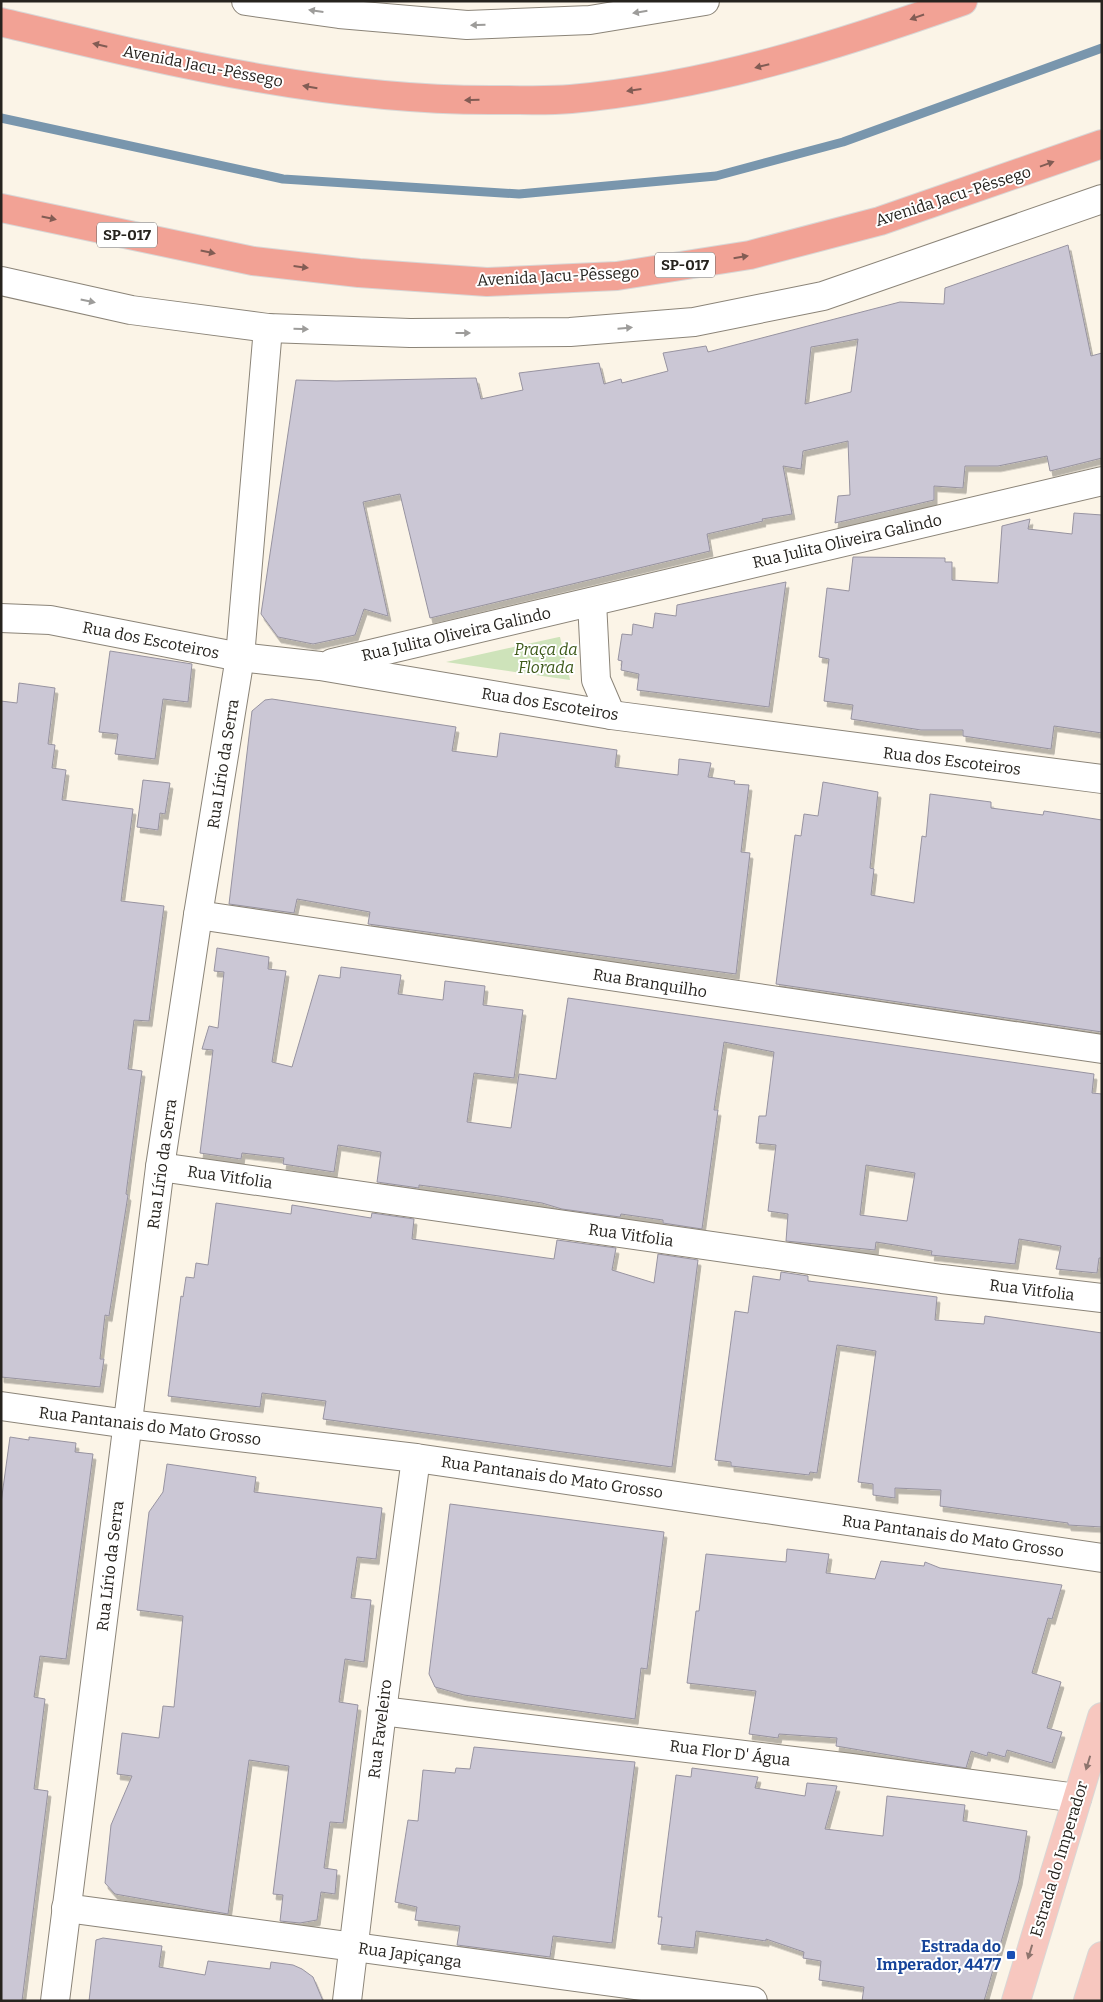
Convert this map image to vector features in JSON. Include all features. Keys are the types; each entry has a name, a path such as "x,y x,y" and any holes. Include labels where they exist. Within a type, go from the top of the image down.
{"highway":[{"name":"Avenida Jacu-Pêssego","path":"1,22 192,67 345,91 449,101 570,100 682,84 762,66 865,36 963,1"},
{"name":"Avenida Jacu-Pêssego","path":"1,208 253,261 359,273 487,282 617,276 750,255 880,221 1102,144"}],"main road":[{"name":"Estrada do Imperador","path":"1016,2001 1102,1717"},
{"path":"1088,2001 1102,1956"}],"street":[{"path":"246,1 339,14 467,25 590,20 705,1"},
{"path":"1,281 131,310 268,328 410,334 570,332 694,322 823,296 1102,199"},
{"name":"Rua Lírio da Serra","path":"55,2001 160,1167 240,657 268,328"},
{"name":"Rua Julita Oliveira Galindo","path":"320,666 1102,481"},
{"path":"592,602 596,680 611,715"},
{"name":"Rua dos Escoteiros","path":"1,618 50,620 240,657 320,666 611,715 1102,779"},
{"name":"Rua Branquilho","path":"198,916 1102,1049"},
{"name":"Rua Vitfolia","path":"160,1167 942,1279 1102,1298"},
{"name":"Rua Pantanais do Mato Grosso","path":"1,1406 128,1424 416,1458 1102,1558"},
{"name":"Rua Faveleiro","path":"346,2001 416,1458"},
{"name":"Rua Flor D' Água","path":"382,1711 851,1768 1077,1798"},
{"name":"Rua Japiçanga","path":"66,1908 753,2001"}],"green space":[{"name":"Praça da Florada","path":"559,637 570,680 446,662"}],"building":[{"path":"1068,245 1091,356 1102,353 1102,458 1050,471 1047,456 998,466 965,466 963,488 934,486 934,500 835,523 838,496 850,495 848,441 803,451 801,469 783,466 792,514 762,519 763,521 707,534 710,551 430,618 400,494 363,502 388,616 364,609 355,635 313,644 278,637 261,614 296,380 476,378 481,399 523,390 519,373 599,363 604,384 621,379 622,383 668,371 663,353 706,346 708,352 900,302 944,304 945,288","holes":["858,339 851,392 805,404 811,347"]},
{"path":"1074,513 1102,515 1102,733 1054,726 1051,749 963,736 963,730 921,730 851,719 853,705 824,701 829,659 819,657 827,588 849,591 853,557 945,558 945,562 952,562 952,580 998,583 1002,526 1030,519 1028,529 1072,534"},
{"path":"786,582 769,707 637,690 639,674 621,670 622,661 618,660 622,634 632,635 633,624 653,628 655,613 676,616 677,605"},
{"path":"110,651 192,664 188,702 163,699 155,759 115,754 118,734 99,732"},
{"path":"19,683 55,688 48,744 55,745 52,768 66,770 62,800 133,809 121,901 164,906 149,1021 134,1020 128,1069 142,1071 126,1194 128,1195 109,1316 105,1315 100,1359 104,1359 100,1387 1,1377 1,701 17,703"},
{"path":"272,699 456,727 452,751 497,757 500,733 617,750 615,767 678,775 679,759 711,763 708,777 735,781 734,784 749,785 741,852 750,853 736,974 368,924 370,912 297,899 294,913 229,904 252,711 265,700"},
{"path":"143,780 170,783 165,814 160,813 158,830 137,827"},
{"path":"823,782 878,792 870,868 874,869 871,895 914,903 922,836 926,837 930,794 991,802 991,808 1043,815 1044,811 1102,820 1102,1032 776,984 795,835 801,836 804,814 818,816"},
{"path":"217,948 269,957 268,969 286,971 272,1062 292,1067 319,975 340,978 341,967 401,975 398,994 443,1000 445,981 485,986 483,1005 523,1010 514,1078 474,1073 467,1122 511,1128 519,1074 556,1079 568,998 1094,1074 1092,1093 1102,1094 1102,1258 1099,1258 1097,1273 1056,1269 1061,1246 1019,1239 1015,1264 931,1255 932,1251 876,1242 875,1250 786,1241 788,1214 768,1211 776,1145 756,1143 759,1116 766,1116 774,1052 724,1042 714,1110 718,1110 702,1229 663,1223 663,1220 621,1214 620,1217 562,1209 542,1203 499,1196 419,1185 419,1188 377,1182 381,1152 338,1145 334,1172 283,1164 284,1158 242,1153 241,1159 200,1153 213,1050 202,1049 209,1026 218,1028 224,972 214,971","holes":["866,1165 915,1173 907,1221 860,1215"]},
{"path":"216,1203 291,1214 292,1205 371,1218 372,1213 414,1219 412,1239 554,1259 557,1240 616,1248 612,1270 654,1283 658,1254 698,1260 672,1467 323,1419 326,1401 262,1393 260,1407 168,1396 181,1296 183,1297 186,1277 194,1278 196,1263 208,1265"},
{"path":"781,1272 808,1276 808,1281 937,1297 935,1320 984,1324 985,1316 1102,1333 1102,1527 1068,1525 1068,1523 940,1506 941,1490 895,1488 895,1498 873,1495 873,1484 858,1482 876,1351 837,1345 817,1473 810,1472 809,1475 731,1466 731,1462 715,1460 735,1311 748,1313 753,1276 780,1280"},
{"path":"10,1437 29,1440 29,1437 76,1443 75,1452 93,1454 66,1659 40,1656 34,1697 45,1699 34,1789 48,1791 22,2001 1,2001 1,1503"},
{"path":"167,1464 256,1477 254,1492 382,1508 376,1559 357,1557 351,1598 371,1600 364,1662 345,1659 339,1702 358,1705 343,1823 330,1822 324,1868 337,1870 335,1894 321,1892 317,1920 300,1923 280,1921 283,1895 273,1894 289,1766 249,1760 228,1914 115,1894 105,1883 111,1825 132,1776 117,1774 122,1733 159,1738 163,1706 174,1707 183,1616 137,1610 149,1512 163,1492"},
{"path":"450,1504 664,1532 647,1669 641,1668 635,1719 464,1695 435,1687 429,1674"},
{"path":"787,1549 829,1554 826,1573 875,1579 881,1561 924,1566 925,1562 940,1568 1062,1585 1052,1619 1048,1618 1032,1673 1061,1682 1047,1728 1062,1732 1052,1763 1007,1750 1005,1757 988,1752 987,1756 971,1751 966,1768 836,1746 837,1738 779,1734 778,1738 749,1734 756,1691 687,1683 696,1611 699,1611 706,1554 786,1562"},
{"path":"474,1747 635,1762 612,1943 553,1936 550,1957 457,1945 460,1926 415,1920 417,1907 395,1902 408,1820 418,1821 423,1770 455,1773 456,1768 470,1769"},
{"path":"692,1768 758,1777 755,1788 805,1796 807,1783 837,1786 825,1829 883,1836 887,1796 965,1805 963,1821 1027,1831 1019,1880 984,2001 862,2001 864,1987 819,1980 821,1961 803,1958 804,1952 766,1939 766,1941 696,1931 694,1948 658,1944 662,1917 658,1917 676,1775 691,1777"},
{"path":"103,1938 162,1946 159,1967 205,1975 208,1961 270,1969 271,1962 293,1965 313,1977 323,2001 89,2001 96,1940"}],"waterway":[{"path":"1,118 283,179 519,194 716,176 843,142 1102,48"}],"place":[{"name":"Estrada do Imperador, 4477","path":"1011,1955"}]}
